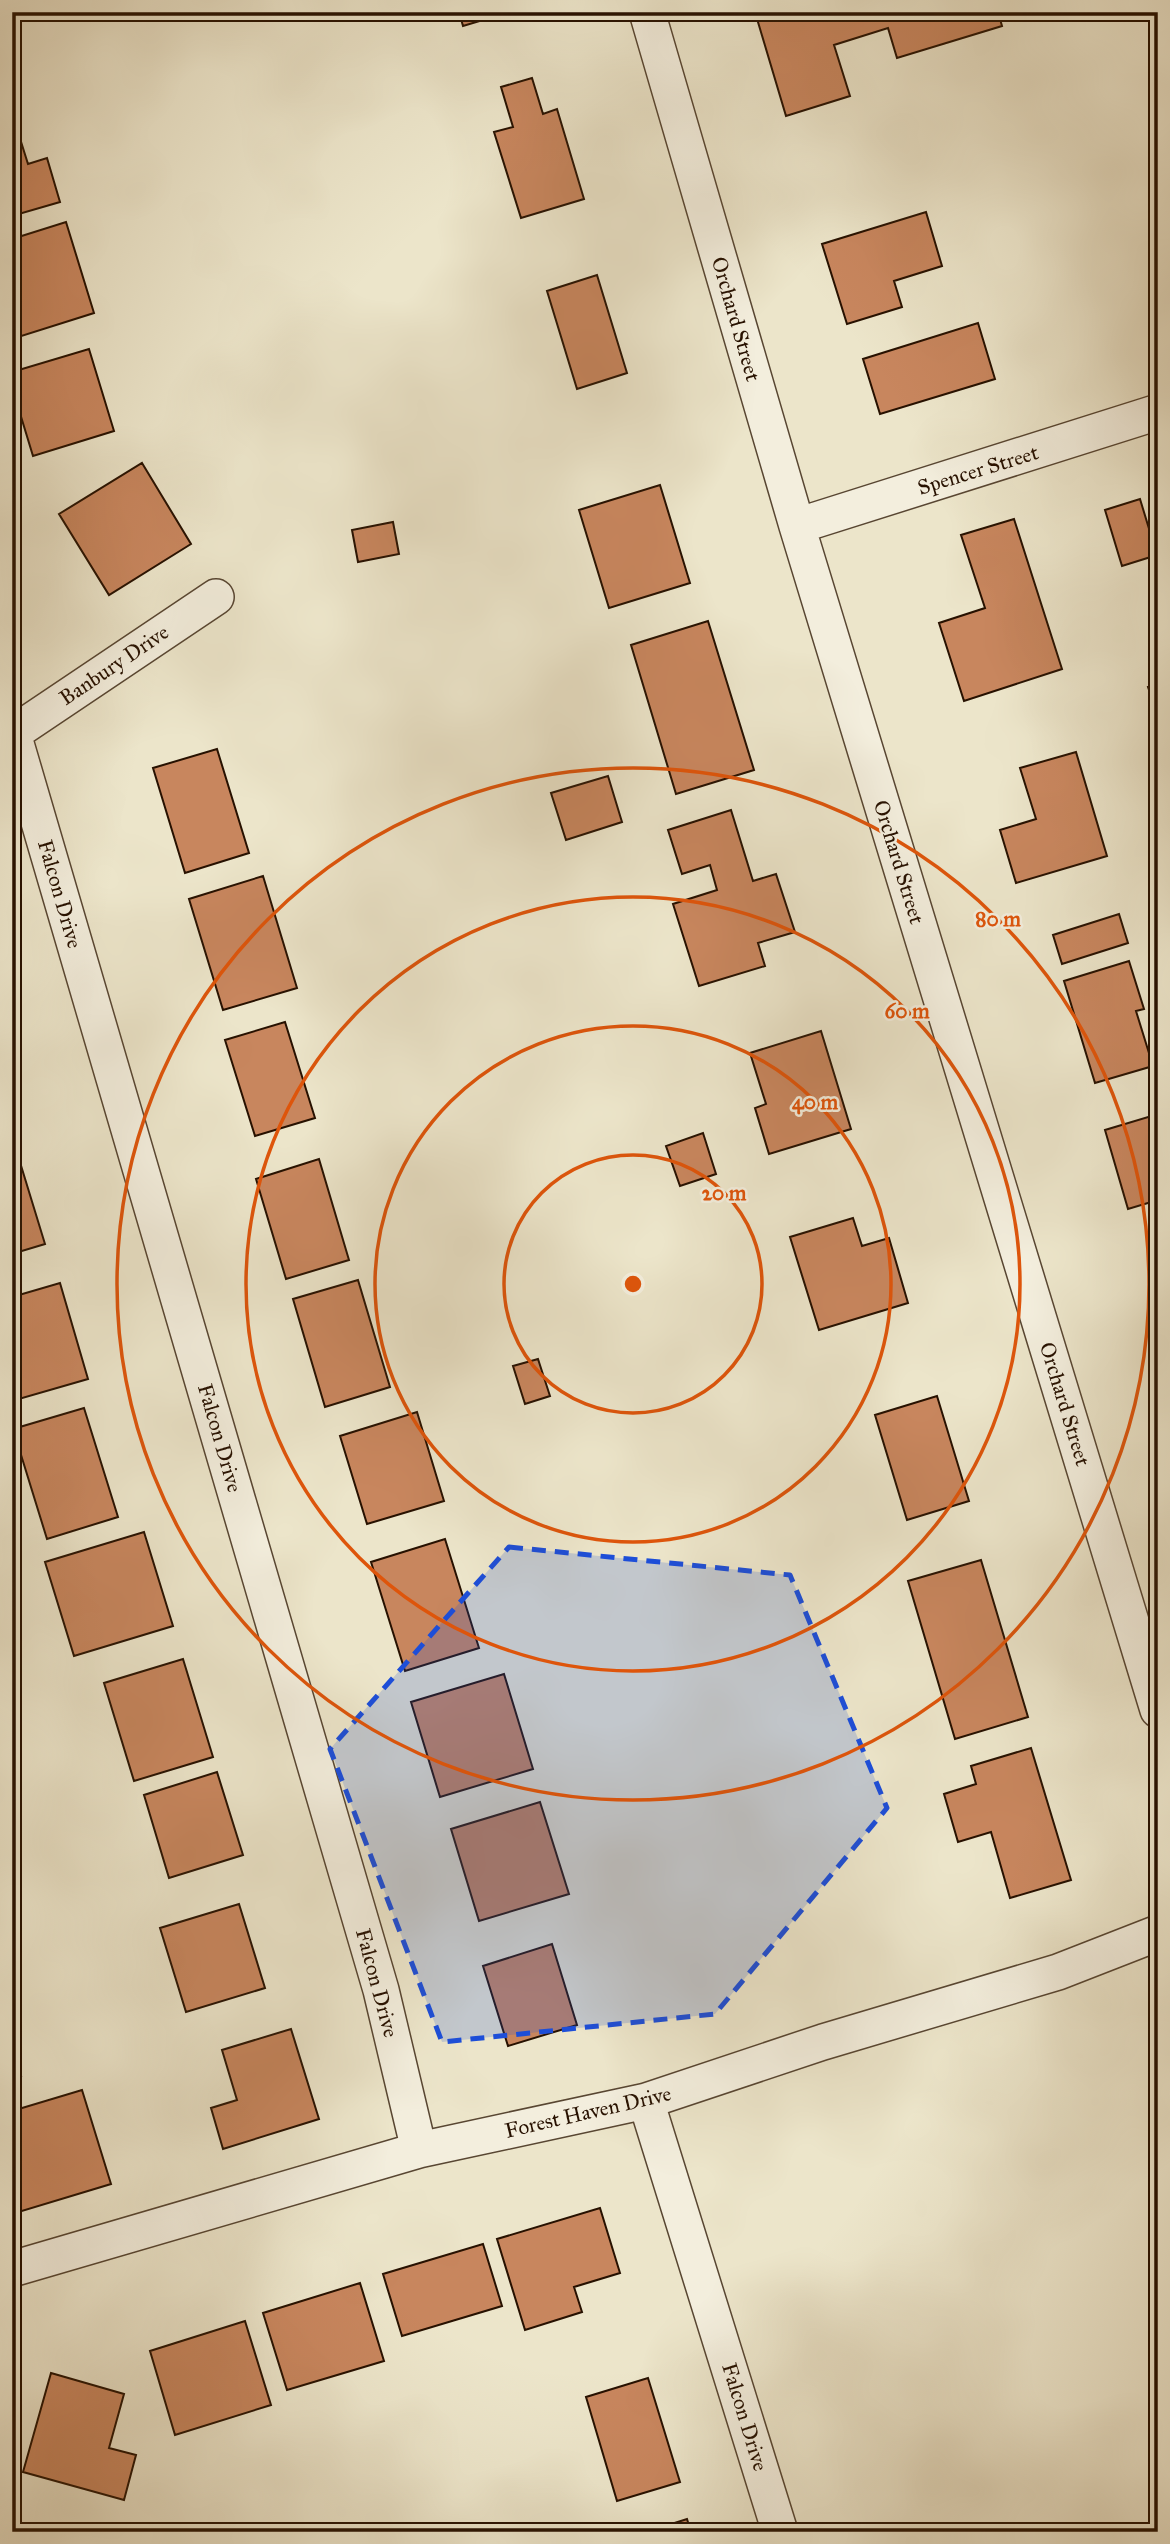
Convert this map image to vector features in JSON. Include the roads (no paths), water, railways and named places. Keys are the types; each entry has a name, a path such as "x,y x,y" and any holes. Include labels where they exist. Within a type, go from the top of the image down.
{"street":[{"name":"Orchard Street","path":"647,12 797,526 1158,1710"},
{"name":"Spencer Street","path":"797,526 1158,412"},
{"name":"Banbury Drive","path":"13,732 216,597"},
{"name":"Falcon Drive","path":"13,732 381,1990 419,2150"},
{"name":"Forest Haven Drive","path":"12,2269 419,2150 646,2102 823,2042 1058,1972 1158,1933"},
{"name":"Falcon Drive","path":"646,2102 780,2532"}]}
